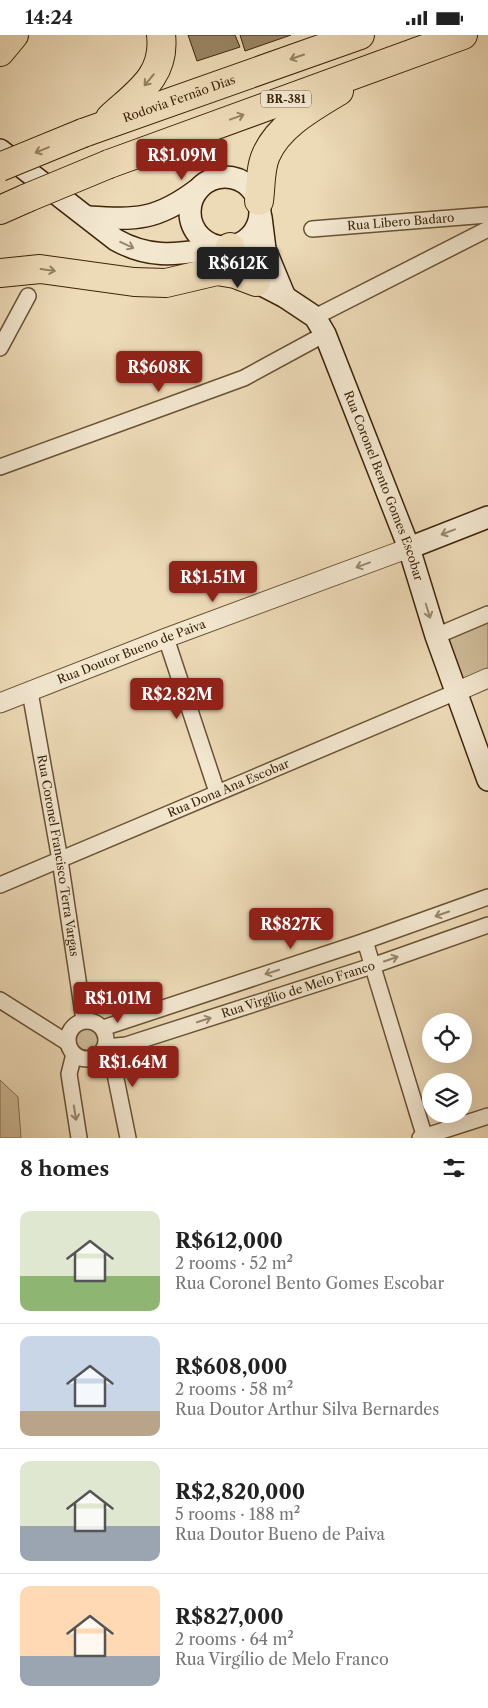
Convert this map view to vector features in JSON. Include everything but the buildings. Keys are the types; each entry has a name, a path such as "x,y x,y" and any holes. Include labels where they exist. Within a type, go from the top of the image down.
{"highway":[{"path":"0,52 14,35"},
{"path":"92,129 152,78 159,65 162,47 161,35"},
{"name":"Rodovia Fernão Dias","path":"0,167 92,129 360,35"},
{"name":"BR-381","path":"0,210 109,164 463,35"},
{"path":"260,207 265,156 274,141 285,129 342,89 396,59"},
{"path":"0,273 40,269 134,282 166,283 226,253 235,274 256,282"}],"main road":[{"path":"0,150 116,240 130,248 152,254 226,253 246,241 254,233 259,224 260,207"},
{"path":"88,217 139,218 160,213 178,205 215,179 233,178 249,186 260,207 265,249 285,297"},
{"path":"200,188 193,197 190,208 190,219 194,230 202,239 226,253"},
{"path":"256,282 285,297 320,325"},
{"name":"Rua Coronel Bento Gomes Escobar","path":"320,325 408,548 436,636 488,780"},
{"name":"Rua Doutor Bueno de Paiva","path":"408,548 488,517"}],"street":[{"name":"Rua Libero Badaro","path":"312,229 488,215"},
{"path":"0,467 244,379 320,325 488,229"},
{"path":"0,349 28,296"},
{"name":"Rua Doutor Bueno de Paiva","path":"0,703 166,638 408,548"},
{"path":"436,636 488,614"},
{"path":"166,638 217,792"},
{"path":"456,692 488,678"},
{"name":"Rua Coronel Francisco Terra Vargas","path":"30,692 60,860 84,1020"},
{"name":"Rua Dona Ana Escobar","path":"0,885 456,692"},
{"name":"Rua Virgílio de Melo Franco","path":"103,1028 365,941 488,897"},
{"name":"Rua Virgílio de Melo Franco","path":"106,1049 126,1045 372,966 488,925"},
{"path":"365,941 423,1138 488,1116"},
{"path":"0,1000 87,1059 94,1058 106,1049"},
{"path":"79,1138 69,1073 70,1031 73,1026 84,1020 91,1020 103,1028 106,1036 106,1049 114,1069 128,1138"}],"shaded area":[{"path":"488,616 488,672 457,684 440,638"},
{"path":"87,1028 95,1031 98,1039 95,1047 87,1050 79,1047 76,1039 79,1031"},
{"path":"0,1080 18,1097 21,1138 0,1138"}]}
